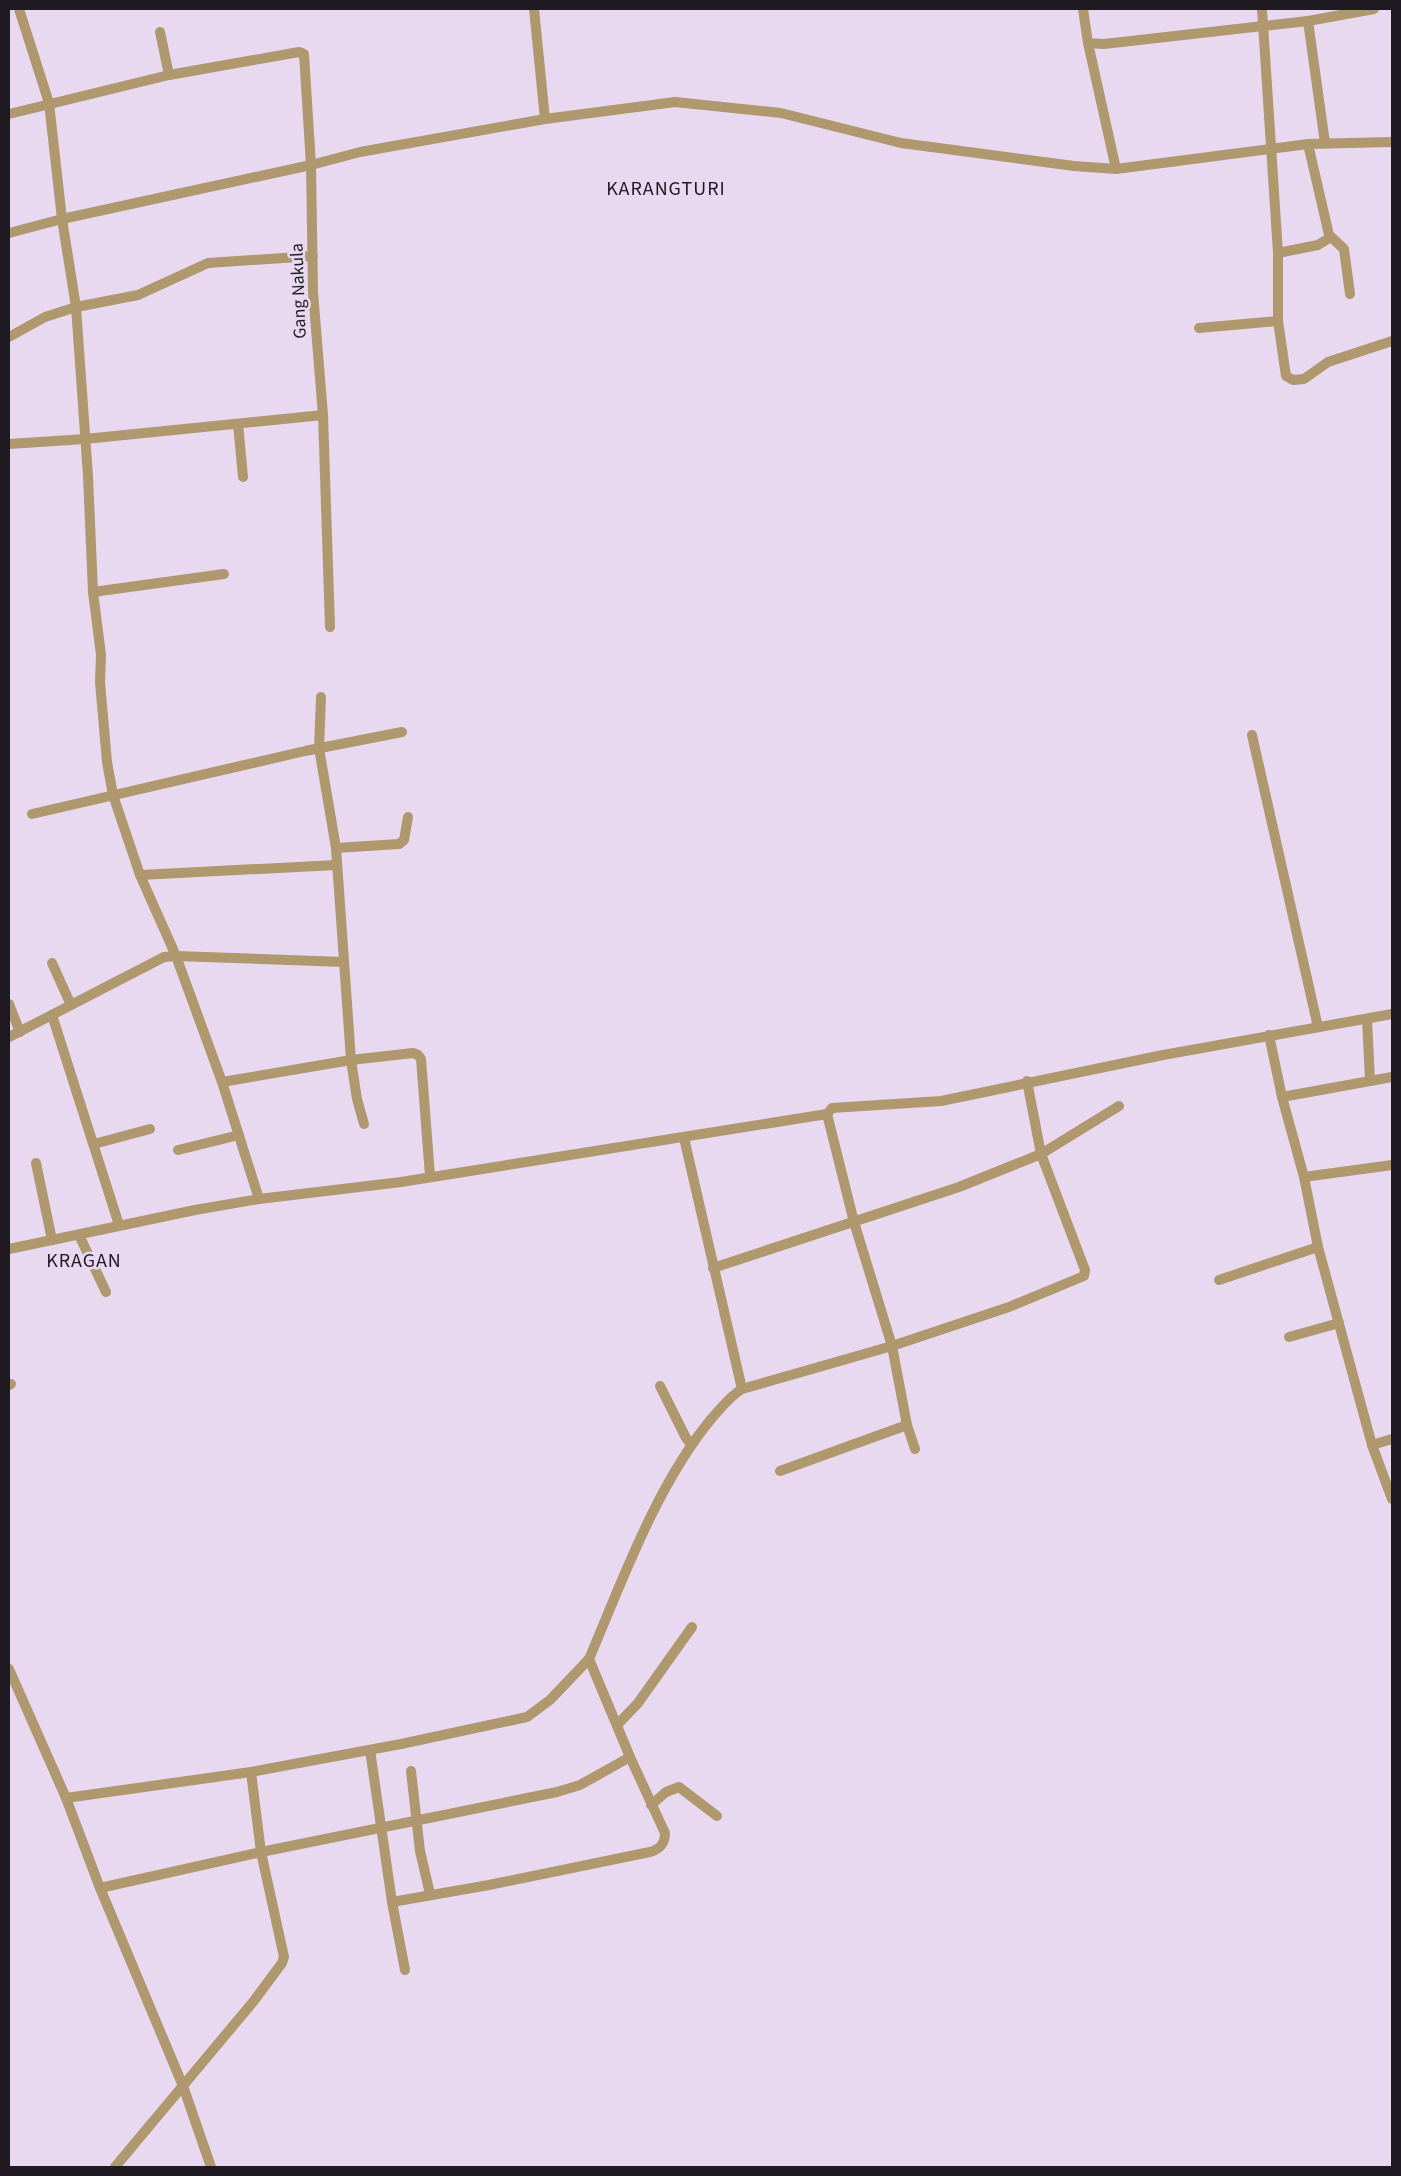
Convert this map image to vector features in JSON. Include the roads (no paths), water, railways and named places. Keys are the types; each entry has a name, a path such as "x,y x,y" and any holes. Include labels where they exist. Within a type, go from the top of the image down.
{"street":[{"path":"19,9 49,103 62,219 76,307 94,592 101,655 103,732 114,795 140,875 176,956 222,1082 259,1199"},
{"path":"534,9 545,119"},
{"path":"1083,9 1088,43 1116,169"},
{"path":"1262,9 1278,253 1278,321 1284,372 1288,379 1304,379 1328,362 1392,340"},
{"path":"1088,43 1104,44 1308,21 1374,9"},
{"path":"1308,21 1325,143"},
{"path":"9,114 169,75 160,32"},
{"name":"Gang Nakula","path":"169,75 302,52 305,56 311,165 316,337 323,415 330,627"},
{"path":"9,233 62,219 311,165 360,152 545,119 675,102 781,113 901,143 1074,166 1116,169 1308,144 1392,142"},
{"path":"1308,144 1329,234 1343,247 1350,294"},
{"path":"1278,253 1318,245 1331,237"},
{"path":"9,337 45,317 76,307 138,295 208,263 313,256"},
{"path":"1199,328 1278,321"},
{"path":"9,444 85,439 323,415"},
{"path":"238,424 244,477"},
{"path":"94,592 224,574"},
{"path":"320,697 320,748 336,848 351,1060 357,1099 364,1124"},
{"path":"32,814 320,748 402,732"},
{"path":"1252,735 1318,1027"},
{"path":"336,848 399,844 404,840 408,817"},
{"path":"140,875 337,865"},
{"path":"9,1037 164,958 176,956 344,962"},
{"path":"52,963 71,1005"},
{"path":"9,1004 20,1032"},
{"path":"9,1249 119,1225 259,1199 401,1182 684,1138 827,1114 832,1108 942,1101 1027,1081 1269,1034 1392,1014"},
{"path":"52,1015 119,1225"},
{"path":"1367,1019 1370,1081"},
{"path":"1269,1034 1282,1097 1304,1177 1318,1247 1372,1445 1392,1499"},
{"path":"222,1082 351,1060 413,1053 420,1057 430,1176"},
{"path":"1282,1097 1392,1077"},
{"path":"66,1798 251,1772 370,1750 527,1717 550,1700 589,1659 663,1493 691,1444 731,1397 742,1389 892,1346 1009,1308 1084,1276 1085,1270 1041,1154 1027,1081"},
{"path":"713,1268 959,1187 1041,1154 1119,1106"},
{"path":"827,1114 854,1222 892,1346 907,1425 915,1449"},
{"path":"94,1144 150,1129"},
{"path":"178,1150 239,1135"},
{"path":"684,1138 742,1389"},
{"path":"36,1163 52,1240"},
{"path":"1304,1177 1392,1164"},
{"path":"79,1234 106,1292"},
{"path":"1219,1280 1318,1247"},
{"path":"1289,1338 1339,1322"},
{"path":"660,1386 686,1438 691,1444"},
{"path":"780,1471 907,1425"},
{"path":"1372,1445 1392,1439"},
{"path":"618,1724 638,1703 692,1627"},
{"path":"392,1902 489,1885 656,1850 665,1841 665,1833 630,1757 618,1724 589,1659"},
{"path":"9,1668 66,1798 100,1888 182,2086 211,2167"},
{"path":"370,1750 404,1970"},
{"path":"100,1888 261,1852 573,1787 630,1757"},
{"path":"411,1771 416,1821 430,1894"},
{"path":"115,2167 254,2002 282,1963 283,1951 261,1852 251,1772"},
{"path":"651,1805 670,1790 679,1787 717,1816"}],"district":[{"name":"KARANGTURI","path":"666,188"},
{"name":"KRAGAN","path":"84,1260"}]}
